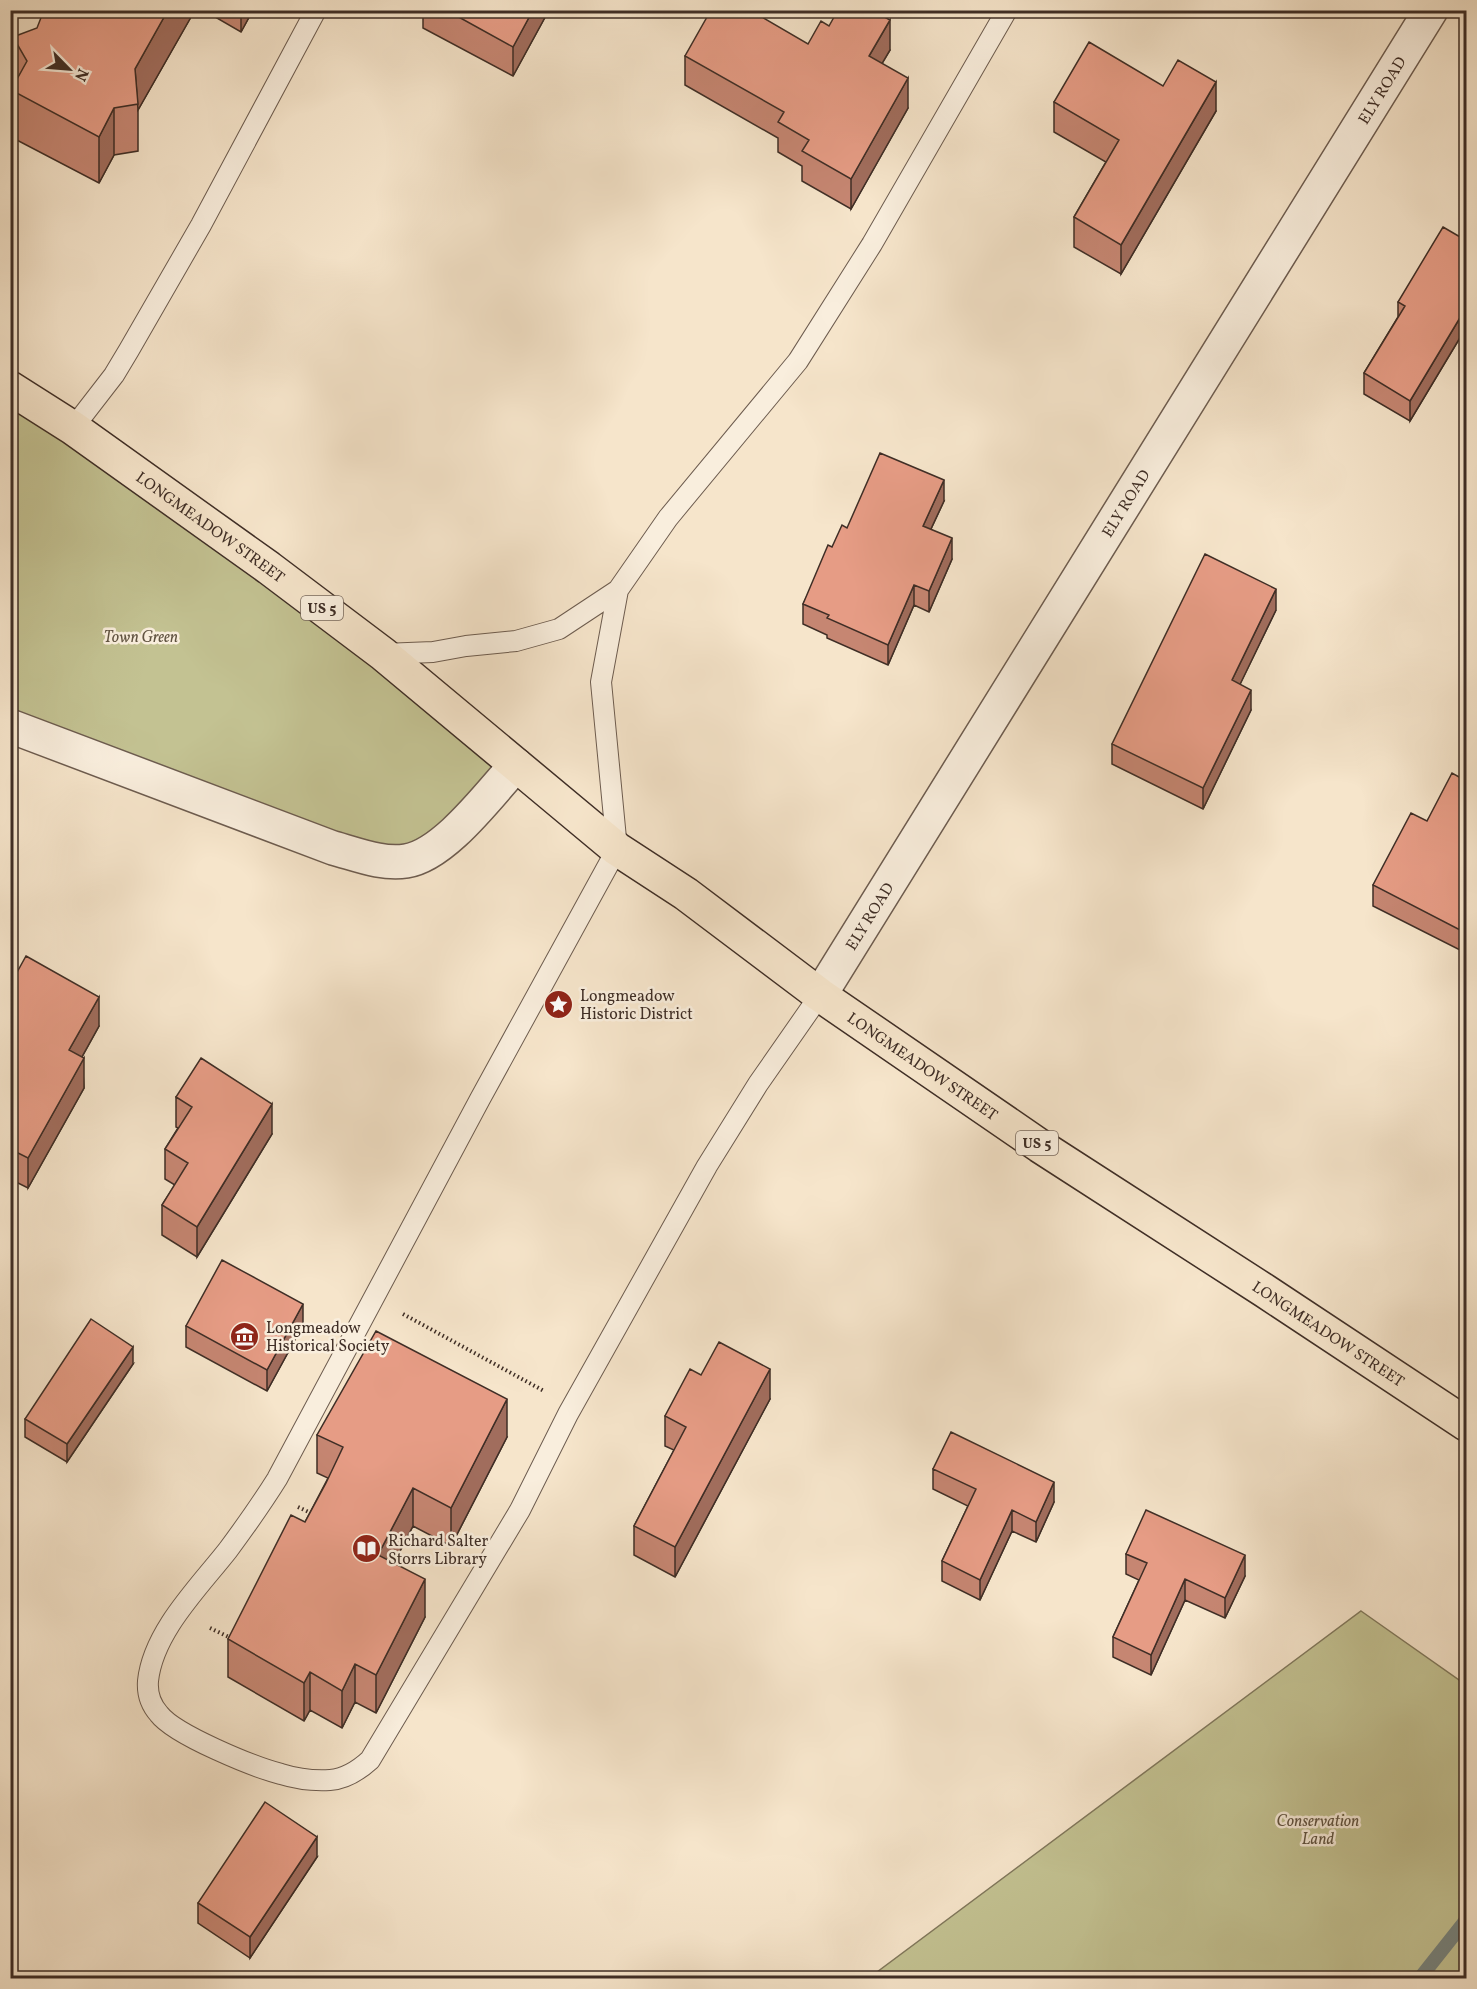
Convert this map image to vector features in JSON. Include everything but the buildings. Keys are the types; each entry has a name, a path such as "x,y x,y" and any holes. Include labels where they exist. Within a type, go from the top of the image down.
{"main road":[{"name":"LONGMEADOW STREET","path":"10,388 74,428 269,568 383,654 617,849 686,894 819,995 1040,1146 1467,1424"}],"street":[{"name":"ELY ROAD","path":"819,995 1431,10"},
{"path":"10,726 333,848 376,860 406,861 434,850 479,808 516,765"}],"lane":[{"path":"74,428 114,375 129,350 201,225 316,10"},
{"path":"383,654 433,652 516,641 559,629 618,590 668,518 798,361 872,244 1007,10"},
{"path":"618,590 601,682 617,849 475,1108 277,1479 255,1514 174,1619 159,1643 150,1668 148,1690 149,1700 160,1716 207,1745 292,1777 332,1780 353,1773 370,1760 520,1510 568,1414 707,1166 758,1084 819,995"}],"path":[{"path":"398,1311 552,1395"},
{"path":"289,1503 319,1517"},
{"path":"204,1624 236,1641"}],"green space":[{"name":"Town Green","path":"10,388 516,765 406,861 11,726"},
{"name":"Conservation Land","path":"1361,1611 1466,1685 1466,1978 1449,1976 1447,1978 869,1978"}],"waterway":[{"path":"1420,1978 1466,1920"}],"place":[{"name":"Longmeadow Historic District","path":"559,1004"},
{"name":"Longmeadow Historical Society","path":"245,1336"},
{"name":"Richard Salter Storrs Library","path":"367,1549"}]}
